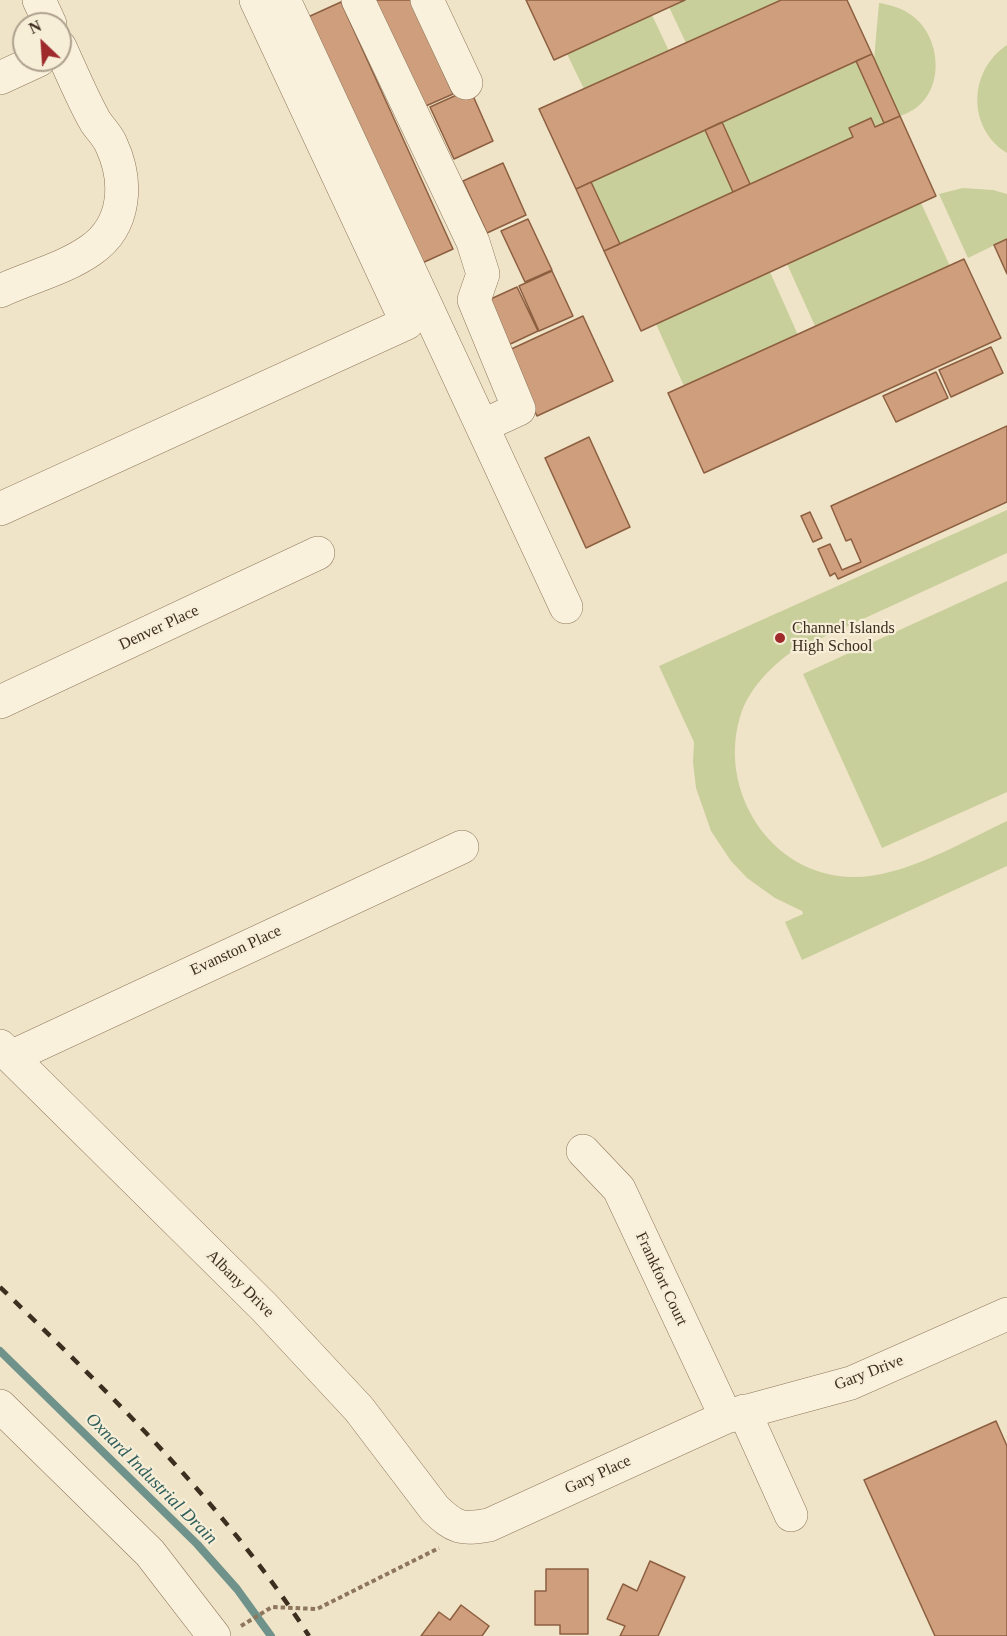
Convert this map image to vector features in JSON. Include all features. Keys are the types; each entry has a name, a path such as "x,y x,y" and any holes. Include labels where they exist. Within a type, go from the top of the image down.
{"street":[{"path":"0,509 407,323 256,0"},
{"path":"284,0 566,607"},
{"path":"358,0 473,242 483,274 474,300 519,409 482,426"},
{"path":"427,0 466,83"},
{"path":"0,291 58,268 90,251 111,232 120,210 122,187 119,163 110,141 95,122 68,72"},
{"name":"Denver Place","path":"0,702 318,553"},
{"name":"Evanston Place","path":"5,1051 462,847"},
{"name":"Albany Drive","path":"5,1051 264,1307 359,1409 435,1509 449,1523 468,1528"},
{"name":"Frankfort Court","path":"583,1151 619,1189 735,1414 791,1515"},
{"name":"Gary Drive","path":"735,1414 851,1383 1007,1314"},
{"path":"0,1406 150,1553 214,1636"},
{"name":"Gary Place","path":"468,1528 489,1525 735,1414"}],"path":[{"path":"247,1624 272,1607 317,1609 433,1553 468,1528"}],"green space":[{"path":"685,0 780,0 686,43 669,7"},
{"path":"879,3 898,8 914,17 923,26 934,49 936,62 932,87 916,108 900,116 874,60"},
{"path":"652,15 669,51 584,89 567,54"},
{"path":"1007,45 1007,153 994,142 985,129 979,115 977,99 979,84 985,69 994,56"},
{"path":"856,61 884,123 875,127 871,118 849,128 853,137 750,184 722,122"},
{"path":"705,130 733,192 620,244 591,182"},
{"path":"963,188 993,190 1007,194 1007,239 968,258 939,194"},
{"path":"921,203 950,266 815,326 787,264"},
{"path":"770,272 798,335 684,386 656,324"},
{"path":"1007,510 1007,553 793,651 776,664 748,698 740,717 735,745 737,773 744,799 757,824 774,845 796,861 821,872 850,877 869,876 910,866 1007,821 1007,866 802,960 785,922 803,914 802,911 775,898 747,878 731,861 711,831 696,788 693,762 694,742 659,666"},
{"path":"1007,581 1007,792 882,848 803,674"}],"building":[{"path":"370,0 411,0 453,94 419,109"},
{"path":"526,0 685,0 554,60"},
{"path":"781,0 847,0 872,54 576,189 539,109"},
{"path":"341,2 453,249 420,264 308,17"},
{"path":"872,54 900,116 884,123 856,61"},
{"path":"470,89 493,141 454,159 430,107"},
{"path":"900,116 936,196 641,331 604,251 853,137 849,128 871,118 875,127"},
{"path":"722,122 750,184 733,192 705,130"},
{"path":"503,163 526,215 487,233 463,181"},
{"path":"591,182 620,244 604,251 576,189"},
{"path":"528,219 552,270 525,282 501,231"},
{"path":"1007,239 1007,274 994,245"},
{"path":"964,259 1001,338 704,473 668,393"},
{"path":"552,271 573,316 539,331 519,286"},
{"path":"517,287 538,331 504,347 484,302"},
{"path":"583,316 613,381 537,416 507,351"},
{"path":"991,347 1003,373 951,397 939,370"},
{"path":"936,372 948,398 896,422 883,396"},
{"path":"1007,426 1007,502 838,579 835,573 830,576 818,549 830,544 842,570 861,562 851,539 846,541 831,506"},
{"path":"589,437 630,527 586,548 545,458"},
{"path":"810,512 822,538 813,542 801,516"},
{"path":"996,1421 1007,1446 1007,1636 935,1636 864,1480"},
{"path":"650,1561 685,1577 658,1636 620,1636 625,1626 607,1619 623,1584 637,1591"},
{"path":"546,1569 588,1569 588,1634 560,1634 560,1625 535,1625 535,1591 546,1591"},
{"path":"461,1605 489,1626 482,1636 421,1636 439,1612 450,1620"}],"waterway":[{"name":"Oxnard Industrial Drain","path":"0,1351 197,1544 237,1589 271,1636"}],"railway":[{"path":"0,1287 165,1453 241,1541 309,1636"}],"place":[{"name":"Channel Islands High School","path":"780,638"}]}
